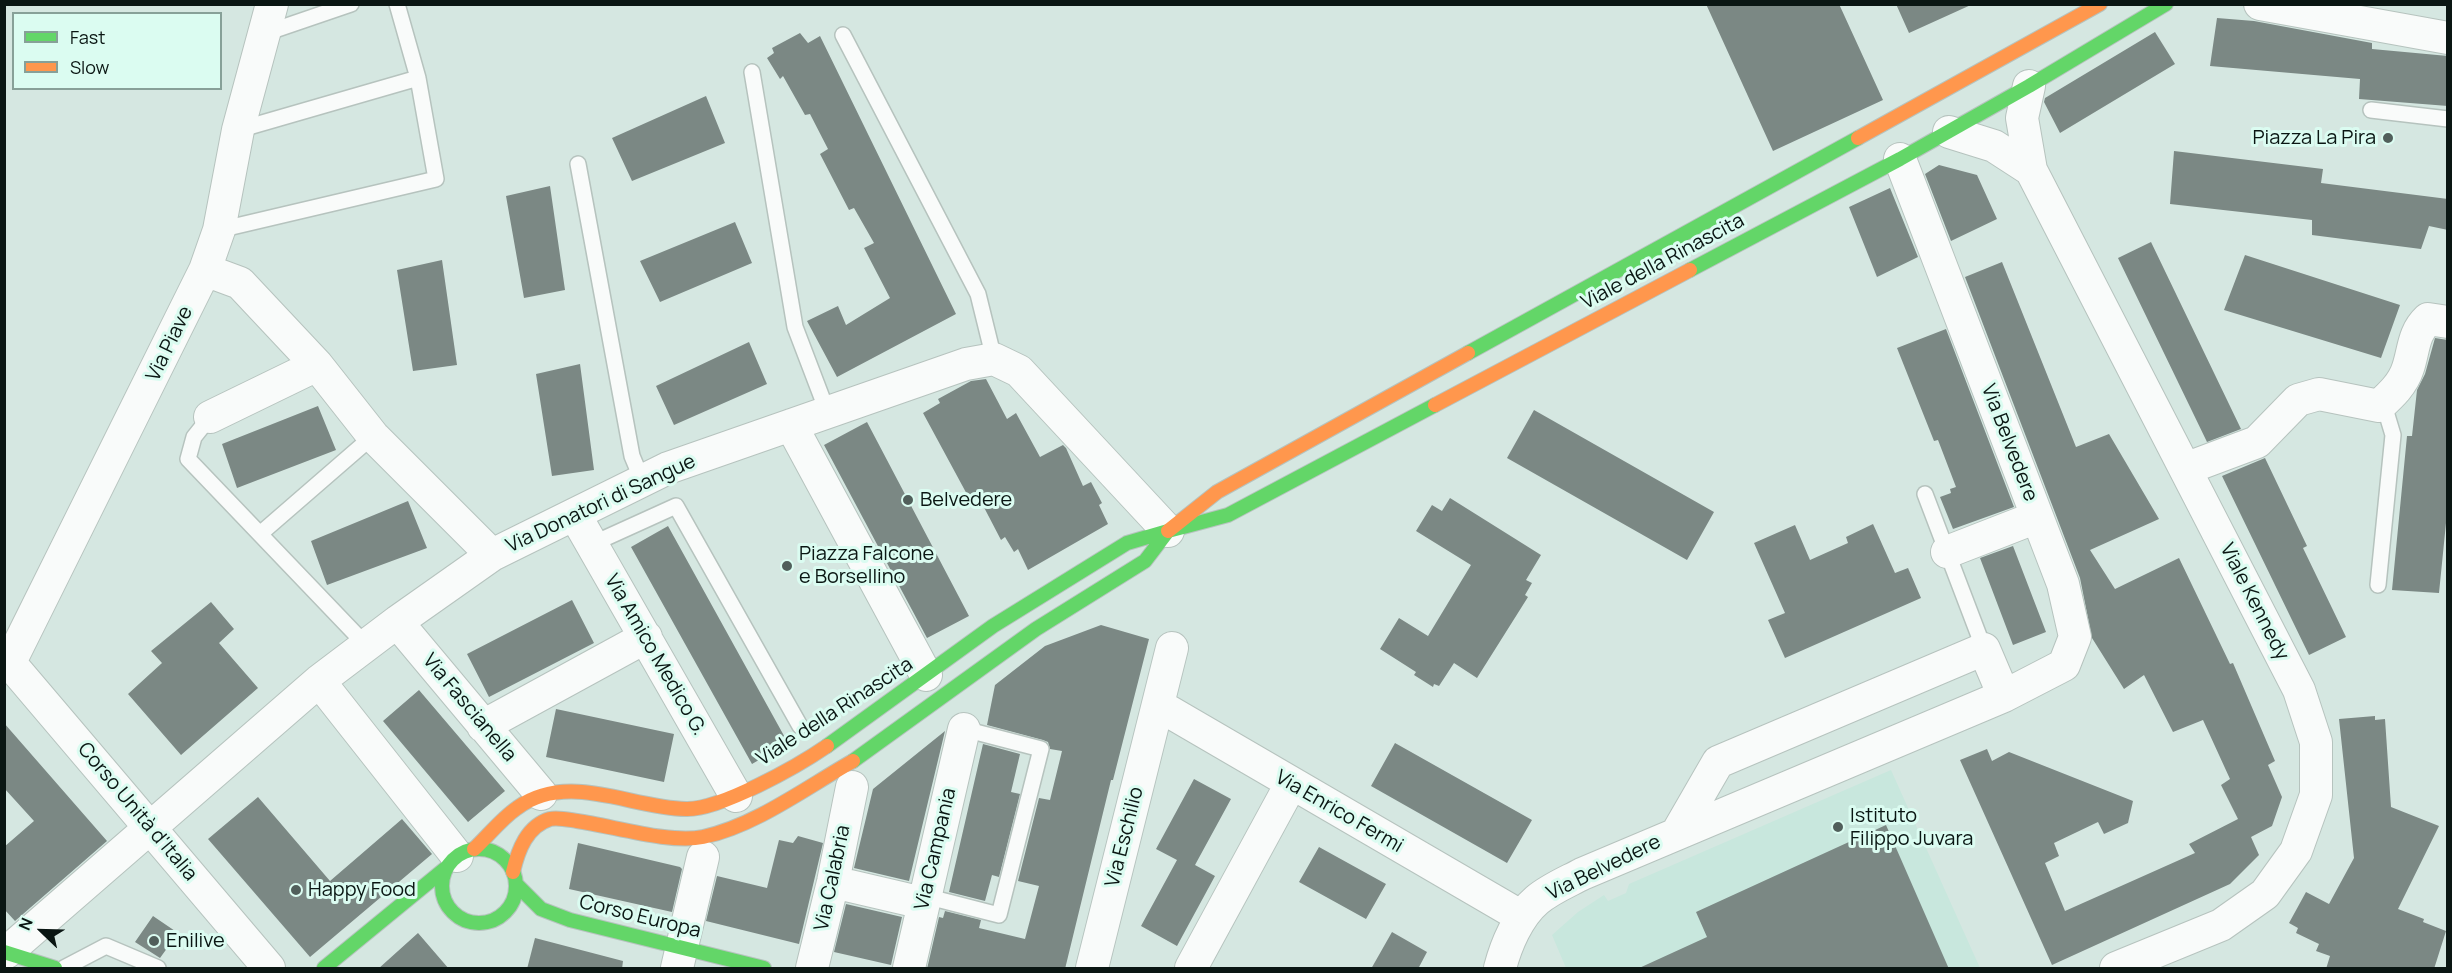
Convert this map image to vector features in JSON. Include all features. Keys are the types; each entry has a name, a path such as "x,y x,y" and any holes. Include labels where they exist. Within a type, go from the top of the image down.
{"street":[{"name":"Viale della Rinascita","path":"515,878 518,852 527,836 537,826 552,818 608,825 675,839 703,837 749,821 856,759 1036,629 1145,561 1168,531 1217,492 2100,4"},
{"name":"Viale della Rinascita","path":"409,897 459,858 516,808 541,794 577,791 686,809 708,806 736,796 795,766 993,626 1127,543 1228,515 1900,159 2030,86 2166,4"},
{"path":"2260,4 2448,38"},
{"name":"Via Piave","path":"6,661 206,270 219,230 238,130 269,19"},
{"name":"Viale Kennedy","path":"2030,86 2022,118 2031,170 2299,690 2316,742 2316,795 2296,851 2265,894 2222,925 2116,969"},
{"name":"Viale Kennedy","path":"1949,132 1994,146 2031,170"},
{"name":"Via Belvedere","path":"1500,969 1503,955 1522,917 1538,900 1582,874 2004,696 2064,665 2075,637 2063,584 1900,159"},
{"path":"206,270 240,283 317,365 373,436 492,555"},
{"path":"2185,469 2257,442 2298,400 2319,394 2379,406 2395,392 2408,370 2418,328 2428,319 2448,322"},
{"path":"994,359 1019,371 1168,531"},
{"name":"Via Donatori di Sangue","path":"8,956 151,827 319,681 492,555 668,468 966,364 994,359"},
{"path":"210,417 317,365"},
{"path":"791,425 926,675"},
{"name":"Via Amico Medico G.","path":"575,515 590,545 646,637 736,796"},
{"path":"1947,552 2037,517"},
{"name":"Via Fascianella","path":"397,622 541,794"},
{"path":"483,726 646,637"},
{"name":"Via Eschilio","path":"1092,969 1172,648"},
{"path":"1984,649 2004,696"},
{"name":"Via Belvedere","path":"1677,834 1718,762 1984,649"},
{"name":"Corso Unità d'Italia","path":"6,661 151,827 269,969"},
{"path":"319,681 459,858"},
{"name":"Via Enrico Fermi","path":"1158,705 1522,917"},
{"name":"Via Campania","path":"909,969 964,729"},
{"path":"1191,969 1291,784"},
{"name":"Via Calabria","path":"812,969 833,882 852,787"},
{"path":"324,969 346,957 409,897 435,902 465,921 489,922 501,916 509,908 515,897 515,878 507,861 486,849 459,858 442,880 442,893 435,902"},
{"path":"679,958 703,856"},
{"name":"Corso Europa","path":"515,878 541,909 560,916 679,958 764,969"},
{"path":"833,882 924,900"},
{"path":"8,956 55,969"}],"lane":[{"path":"269,19 351,4"},
{"path":"219,230 436,179 418,78 397,4"},
{"path":"843,35 978,294 994,359"},
{"path":"752,72 795,327 827,411"},
{"path":"238,130 418,78"},
{"path":"2371,110 2448,119"},
{"path":"578,164 633,456 642,480"},
{"path":"2378,585 2393,435 2387,415 2379,406"},
{"path":"210,417 194,437 188,459 366,645"},
{"path":"260,534 373,436"},
{"path":"1925,494 1984,649"},
{"path":"590,545 676,506 800,726"},
{"path":"924,900 999,915 1041,749 964,729"},
{"path":"64,969 106,946 158,969"}],"shaded area":[{"name":"Istituto Filippo Juvara","path":"1891,770 1980,968 1566,968 1552,935 1578,912 1604,895 1608,901 1626,893 1629,884"}],"building":[{"path":"1706,4 1839,4 1883,100 1773,151"},
{"path":"1896,4 1973,4 1909,33"},
{"path":"2217,18 2254,21 2372,43 2372,49 2448,56 2448,106 2359,99 2360,79 2210,66"},
{"path":"2155,32 2175,64 2060,133 2044,102 2045,98"},
{"path":"800,33 808,43 820,36 956,314 837,377 807,321 838,306 846,325 890,298 864,248 874,243 854,208 849,210 820,154 828,149 810,114 805,115 783,76 780,79 767,58 774,53 772,48"},
{"path":"706,96 725,143 632,181 612,138"},
{"path":"2174,151 2323,169 2321,183 2448,199 2448,230 2429,226 2421,249 2312,235 2312,220 2170,204"},
{"path":"1939,165 1977,175 1997,219 1951,241 1925,174"},
{"path":"550,186 565,290 524,298 506,196"},
{"path":"1890,188 1918,257 1877,277 1849,207"},
{"path":"735,222 752,263 660,302 640,261"},
{"path":"2151,242 2241,429 2207,442 2118,258"},
{"path":"2245,255 2400,305 2381,358 2224,310"},
{"path":"442,260 457,365 413,371 397,270"},
{"path":"2002,262 2076,447 2109,434 2159,519 2090,550 2115,589 2179,558 2230,664 2233,663 2275,761 2268,765 2282,797 2272,826 2251,837 2259,855 2230,884 2052,965 1960,760 1987,749 1992,761 2009,752 2133,801 2128,823 2104,834 2098,822 2054,843 2059,856 2045,863 2065,911 2195,853 2189,844 2238,819 2221,785 2230,779 2203,720 2173,732 2144,675 2124,689 2092,638 2080,578 1965,277"},
{"path":"1946,329 2014,507 1953,529 1940,497 1951,493 1950,489 1956,487 1938,440 1934,441 1897,348"},
{"path":"2435,338 2448,340 2448,503 2439,593 2392,590 2407,436 2412,436 2417,390 2425,374"},
{"path":"749,342 767,384 674,425 656,386"},
{"path":"580,364 594,470 552,476 536,374"},
{"path":"986,379 1007,419 1016,413 1040,457 1063,445 1066,448 1083,486 1091,482 1102,503 1099,505 1108,524 1028,570 1018,549 1014,552 1005,537 1001,540 976,492 969,498 923,413 940,403 938,399 971,381"},
{"path":"318,406 336,450 237,488 222,444"},
{"path":"1534,410 1714,512 1687,560 1507,458"},
{"path":"867,422 969,616 927,638 824,445"},
{"path":"2265,458 2307,546 2303,548 2346,637 2309,655 2222,476"},
{"path":"1450,498 1541,555 1526,580 1532,583 1525,595 1528,597 1477,678 1454,663 1439,686 1434,684 1433,687 1414,675 1416,672 1380,649 1399,618 1428,636 1471,565 1416,531 1432,505 1442,511"},
{"path":"408,501 427,548 327,585 311,541"},
{"path":"1873,524 1895,573 1908,568 1921,598 1785,658 1768,620 1785,613 1754,543 1795,525 1810,560 1848,543 1846,537"},
{"path":"668,526 788,743 752,764 631,547"},
{"path":"2013,546 2046,632 2013,645 1980,558"},
{"path":"572,600 594,643 489,697 467,654"},
{"path":"211,602 234,629 219,643 258,688 181,755 128,694 162,663 151,651"},
{"path":"1101,625 1149,639 1113,780 1111,780 1065,969 927,969 939,917 943,918 945,911 981,920 979,928 1025,939 1039,886 1018,881 1039,798 1050,800 1062,751 1050,749 1048,742 1043,740 987,725 995,685 1045,646"},
{"path":"419,690 505,791 468,822 383,721"},
{"path":"556,709 674,734 664,782 546,757"},
{"path":"2375,716 2375,720 2385,719 2391,807 2439,826 2398,909 2446,931 2434,969 2326,969 2330,956 2316,951 2319,944 2296,933 2298,928 2289,923 2306,892 2329,904 2354,858 2339,719"},
{"path":"4,723 107,841 15,921 4,909 4,847 34,821 4,788"},
{"path":"945,731 909,881 854,868 873,789"},
{"path":"1395,743 1532,820 1507,863 1371,786"},
{"path":"983,744 1020,754 1011,792 1020,794 999,877 992,875 985,901 949,892"},
{"path":"1194,779 1231,799 1195,865 1215,876 1177,946 1141,926 1177,860 1156,849"},
{"path":"258,797 330,881 402,819 432,854 310,957 208,839"},
{"path":"1886,825 1949,969 1637,969 1707,937 1696,912"},
{"path":"798,836 823,843 799,944 706,921 717,876 767,888 779,840 793,843"},
{"path":"578,843 680,867 682,869 672,912 569,889"},
{"path":"1319,847 1386,884 1366,919 1299,882"},
{"path":"846,904 902,917 891,965 834,952"},
{"path":"153,916 178,933 160,958 135,942"},
{"path":"1392,932 1427,952 1418,969 1371,969"},
{"path":"418,933 449,969 378,969"},
{"path":"535,938 623,961 622,969 527,969"}],"traffic: fast":[{"path":"1690,270 1900,159 2029,86 2166,4"},
{"path":"1468,353 1858,138"},
{"path":"853,761 1036,629 1145,561 1168,531 1228,515 1435,405"},
{"path":"827,746 993,626 1127,543 1168,531"},
{"path":"479,849 500,855 510,865 516,886 510,907 500,917 479,923 458,917 448,907 442,886 448,865 458,855 479,849"},
{"path":"324,968 446,868"},
{"path":"516,884 541,909 570,920 764,968"},
{"path":"4,952 55,968"}],"traffic: slow":[{"path":"1858,138 2100,4"},
{"path":"1435,405 1690,270"},
{"path":"1168,531 1217,492 1468,353"},
{"path":"474,849 511,812 537,797 557,792 578,792 665,807 686,809 701,807 738,795 827,746"},
{"path":"513,872 525,840 535,827 550,819 567,819 674,838 703,837 722,832 761,815 853,761"}],"place":[{"name":"Piazza La Pira","path":"2388,138"},
{"name":"Belvedere","path":"908,500"},
{"name":"Piazza Falcone e Borsellino","path":"787,566"},
{"name":"Istituto Filippo Juvara","path":"1838,827"},
{"name":"Happy Food","path":"296,890"},
{"name":"Enilive","path":"154,941"}]}
